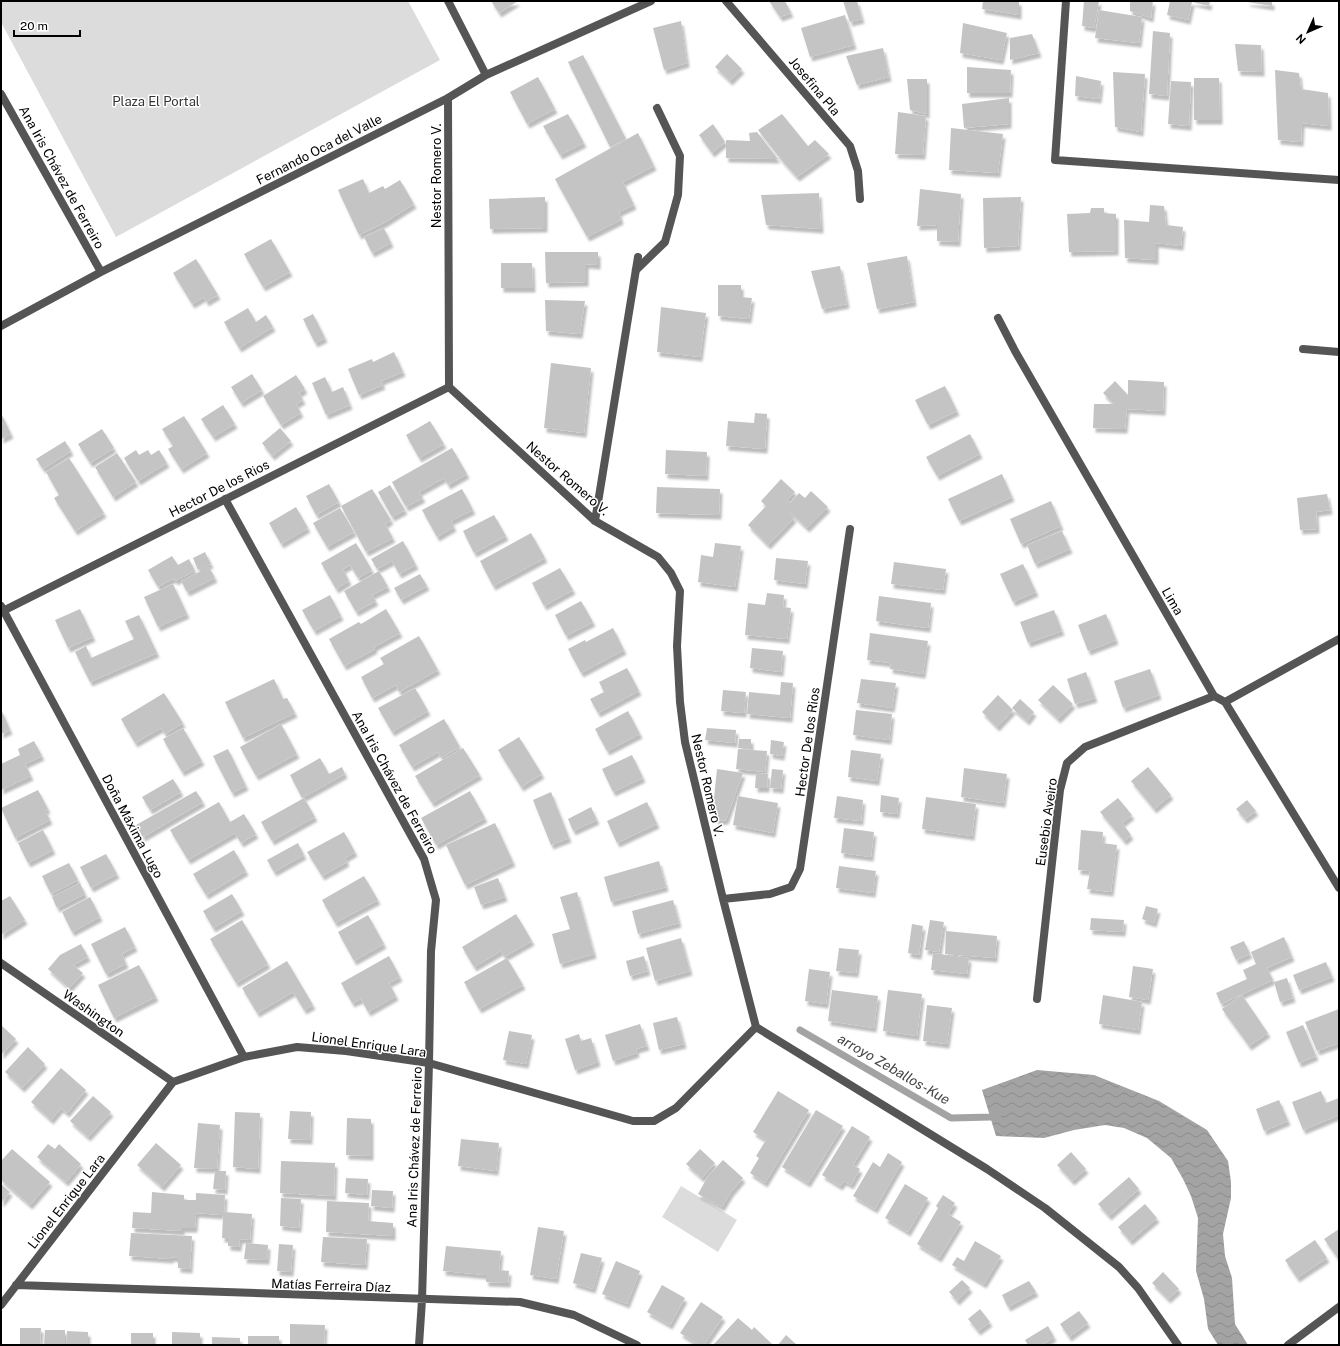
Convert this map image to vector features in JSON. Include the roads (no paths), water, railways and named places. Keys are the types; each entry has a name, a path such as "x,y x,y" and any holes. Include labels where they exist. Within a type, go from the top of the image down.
{"street":[{"path":"448,1 486,74"},
{"name":"Fernando Oca del Valle","path":"1,326 101,272 448,98 486,74 651,1"},
{"name":"Josefina Pla","path":"726,1 850,146 858,171 860,199"},
{"path":"1066,1 1055,160 1339,180"},
{"name":"Ana Iris Chávez de Ferreiro","path":"1,94 101,272"},
{"name":"Nestor Romero V.","path":"448,98 449,387 595,521 658,557 671,572 680,591 677,646 680,702 685,742 756,1027"},
{"path":"636,270 665,242 678,195 680,156 656,108"},
{"path":"595,521 638,257"},
{"name":"Lima","path":"998,318 1015,351 1214,696"},
{"path":"1303,348 1339,352"},
{"name":"Hector De los Rios","path":"2,610 449,387"},
{"name":"Ana Iris Chávez de Ferreiro","path":"225,499 424,859 436,900 431,951 422,1300 419,1345"},
{"name":"Hector De los Rios","path":"723,899 770,894 791,887 800,870 850,529"},
{"name":"Doña Máxima Lugo","path":"2,610 244,1057"},
{"path":"1226,702 1339,639"},
{"path":"1214,696 1226,702 1339,888"},
{"name":"Eusebio Aveiro","path":"1036,999 1060,790 1067,763 1085,747 1214,696"},
{"name":"Washington","path":"1,963 173,1082"},
{"path":"756,1027 987,1169 1044,1208 1119,1267 1138,1288 1178,1345"},
{"name":"Lionel Enrique Lara","path":"1,1305 173,1082 244,1057 297,1047 346,1051 429,1063 633,1120 654,1120 676,1108 756,1027"},
{"name":"Matías Ferreira Díaz","path":"16,1285 422,1300 520,1302 574,1315 637,1345"},
{"path":"1288,1345 1339,1307"}],"water":[{"path":"1037,1070 1094,1075 1159,1101 1207,1130 1228,1161 1231,1182 1231,1198 1223,1234 1225,1256 1232,1278 1235,1324 1248,1345 1218,1345 1208,1329 1204,1299 1196,1271 1198,1218 1191,1196 1171,1158 1147,1138 1124,1128 1105,1125 1074,1130 1044,1138 996,1136 982,1090"}],"waterway":[{"name":"arroyo Zeballos-Kue","path":"800,1030 951,1118 991,1117 999,1113"}],"park label":[{"name":"Plaza El Portal","path":"156,101"}]}
